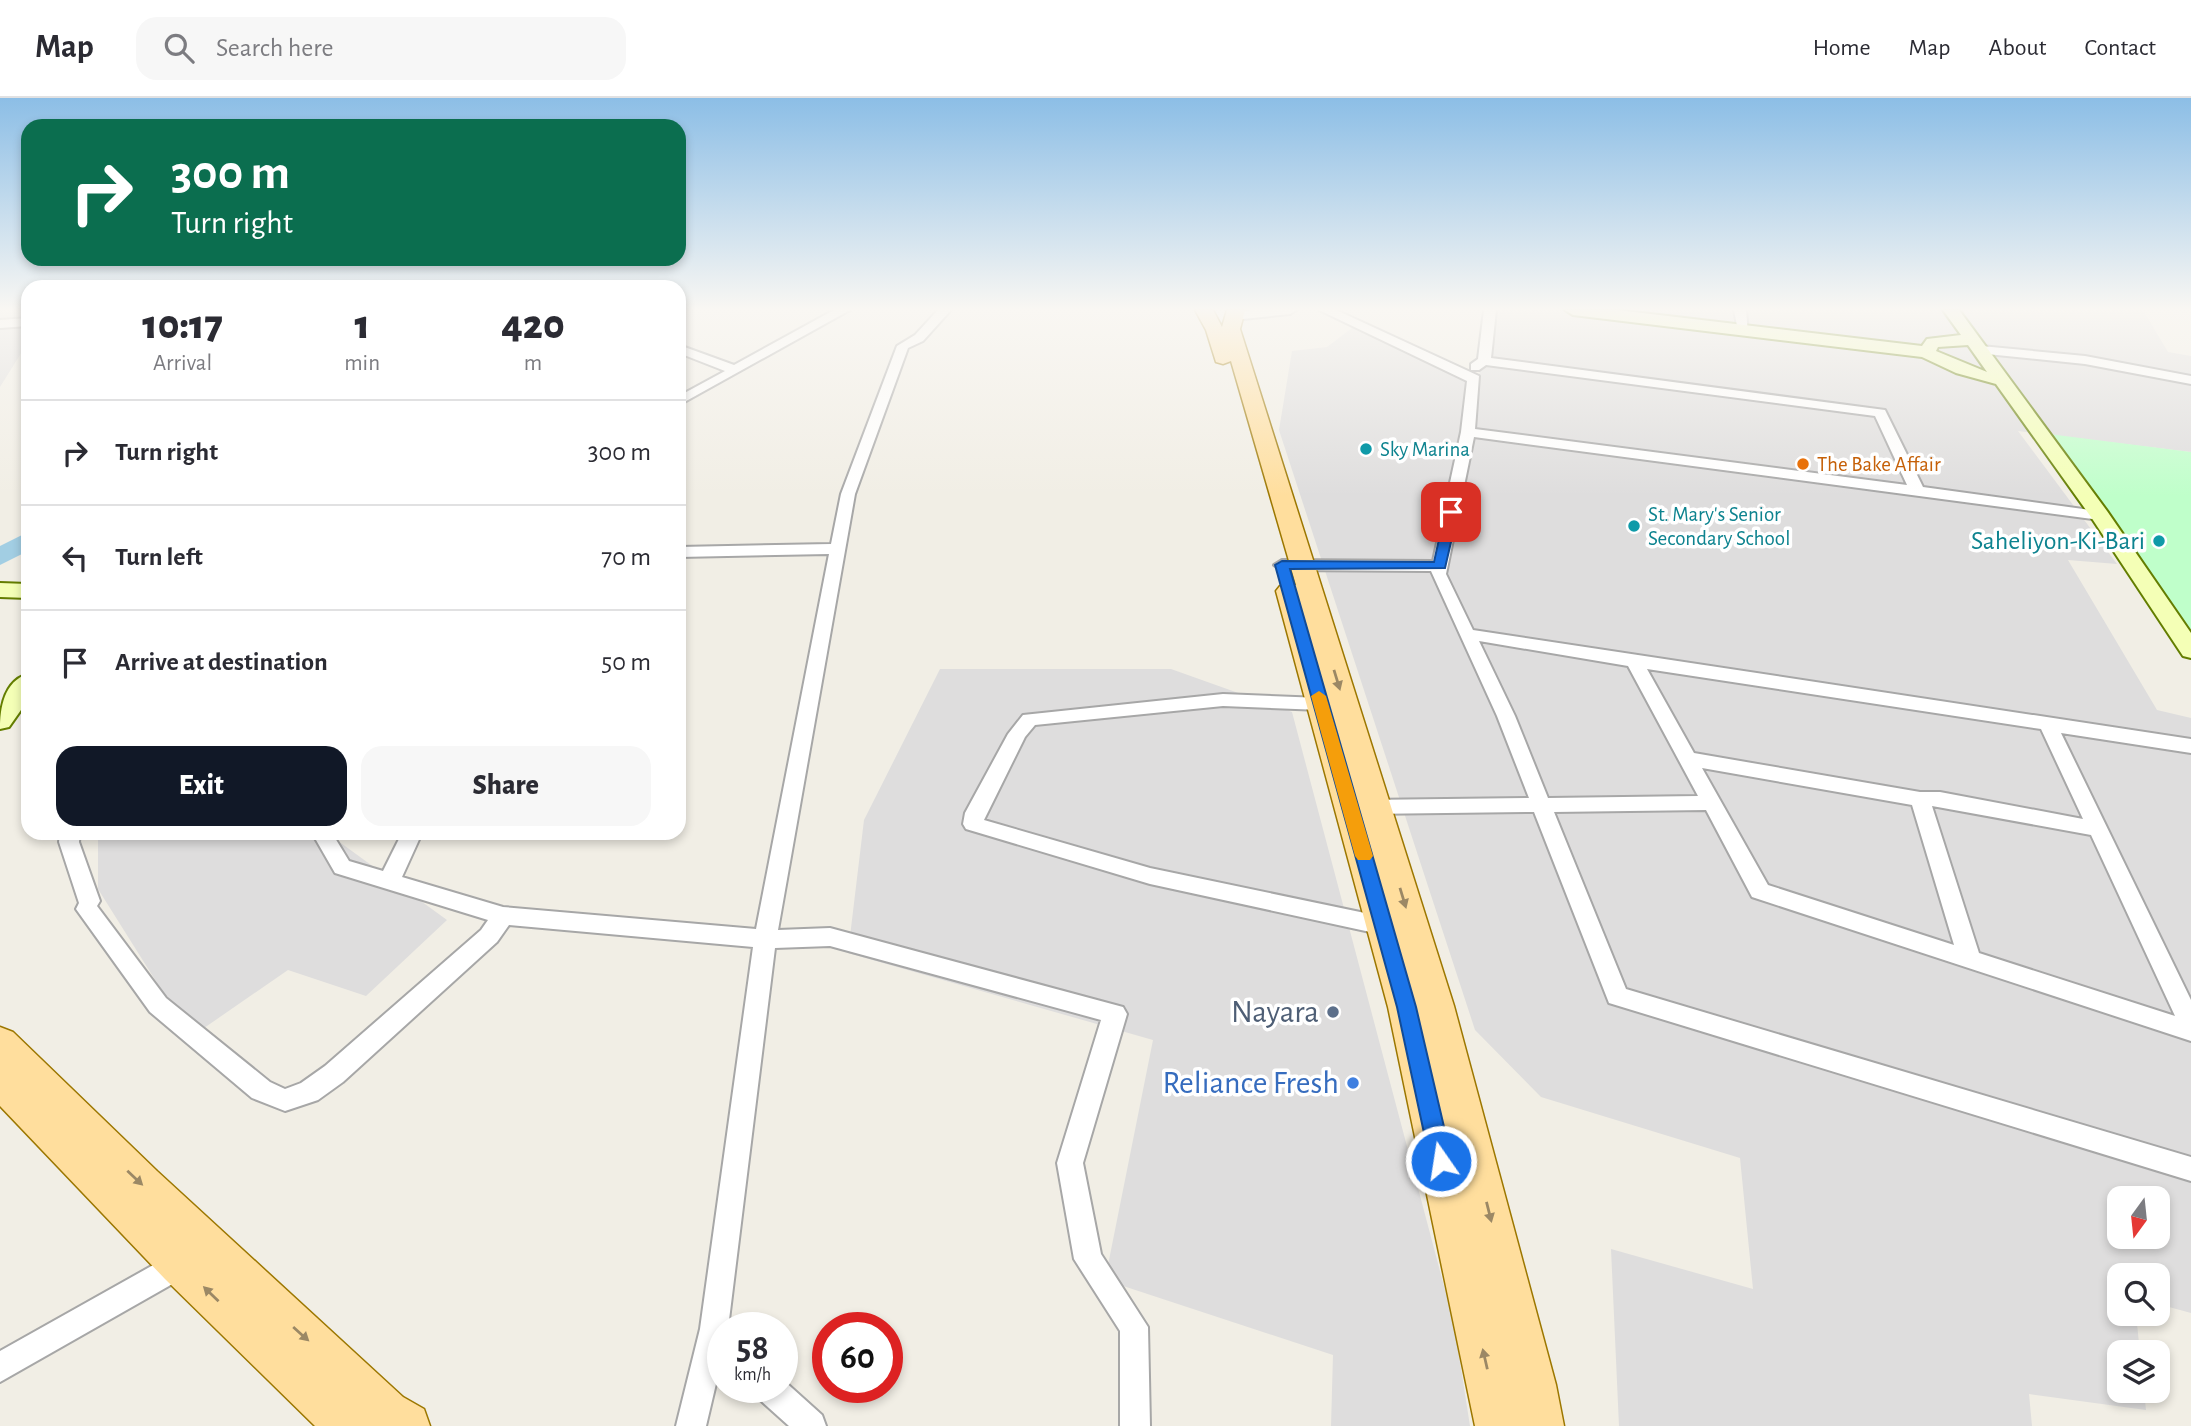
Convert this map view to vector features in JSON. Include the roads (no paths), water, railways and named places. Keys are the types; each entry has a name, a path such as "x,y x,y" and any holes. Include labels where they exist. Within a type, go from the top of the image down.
{"main road":[{"path":"1242,372 1292,565 1363,807 1384,926 1406,1007 1498,1426"},
{"path":"1965,372 2001,380"},
{"path":"1996,372 2100,515 2191,651"},
{"path":"1292,565 1321,704 1363,807 1436,1006 1533,1385 1541,1426"},
{"path":"0,721 21,692"},
{"path":"0,1043 108,1153 233,1272 387,1413 407,1426"},
{"path":"0,1080 180,1264 349,1426"}],"street":[{"path":"686,397 731,372"},
{"path":"722,1312 765,939 848,494 893,372"},
{"path":"1479,372 1438,574 1506,716 1617,996 2191,1169"},
{"path":"1497,372 1880,413 1917,491"},
{"path":"2148,372 2191,380"},
{"path":"1468,432 2100,515"},
{"path":"686,552 838,549"},
{"path":"1292,565 1440,566"},
{"path":"1467,634 2191,746"},
{"path":"1634,661 1760,891 2191,1031"},
{"path":"1321,704 1223,700 1030,719 1011,745 975,813 973,824 1150,876 1384,926"},
{"path":"2048,724 2191,1024"},
{"path":"1688,759 1920,799 1940,799 2098,829"},
{"path":"1920,799 1970,959"},
{"path":"1363,807 1712,803"},
{"path":"69,840 88,905 158,1005 261,1090 285,1100 309,1092 334,1074 489,936 503,916"},
{"path":"325,840 342,867 503,916 765,939 830,937 1115,1014 1070,1163 1088,1259 1134,1326 1135,1426"},
{"path":"389,881 409,840"},
{"path":"0,1367 180,1264"},
{"path":"691,1426 707,1373"},
{"path":"786,1403 811,1426"}],"waterway":[{"path":"0,557 21,544"}],"place":[{"name":"Sky Marina","path":"1366,449"},
{"name":"The Bake Affair","path":"1803,464"},
{"name":"St. Mary's Senior Secondary School","path":"1634,526"},
{"name":"Saheliyon-Ki-Bari","path":"2159,541"},
{"name":"Nayara","path":"1333,1012"},
{"name":"Reliance Fresh","path":"1353,1083"}]}
